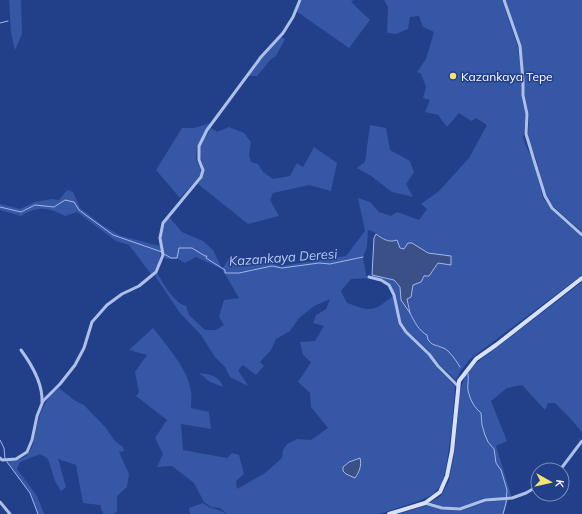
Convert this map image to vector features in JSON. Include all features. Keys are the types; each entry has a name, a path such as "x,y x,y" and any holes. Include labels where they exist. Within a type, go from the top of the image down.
{"street":[{"path":"0,458 2,460 16,459 26,452 32,440 37,416 43,401 60,384 75,365 84,348 92,322 107,305 122,294 139,286 156,272 163,255 160,238 162,223 201,177 202,170 199,160 199,146 201,141 207,130 244,79 282,33 293,17 300,0"},
{"path":"504,0 520,46 524,81 523,95 527,114 526,134 545,196 552,208 582,235"},
{"path":"369,277 381,280 389,285 394,295 400,323 406,332 429,354 438,366 458,386"},
{"path":"389,514 425,503 440,492 447,476 452,451 459,381 476,359 582,278"},
{"path":"21,350 37,378 42,391 42,404"},
{"path":"566,462 582,441"},
{"path":"425,503 442,508 460,509 485,500 512,498 530,491"},
{"path":"0,502 10,514"}],"shaded area":[{"path":"9,0 21,0 22,34 15,50 11,33"},
{"path":"302,0 354,0 351,2 370,20 349,48 296,11"},
{"path":"384,0 502,0 518,47 522,81 522,98 526,116 523,137 533,160 543,198 554,212 582,237 582,275 470,359 456,380 440,365 429,351 407,331 401,322 395,294 390,285 372,277 372,275 394,280 400,287 401,300 410,310 407,299 411,297 413,285 421,282 424,276 429,276 438,263 451,256 428,253 412,243 404,249 400,248 397,240 393,241 385,239 368,230 367,247 363,257 366,275 370,278 351,279 341,291 347,303 367,309 372,309 381,305 394,295 398,323 405,333 429,355 437,368 455,386 452,427 446,468 441,485 432,495 419,501 379,514 227,514 220,508 211,507 204,502 194,483 172,466 157,467 163,454 155,438 167,420 136,396 139,392 135,372 147,355 129,350 153,328 176,358 186,375 191,392 191,408 209,412 211,429 181,424 183,450 227,458 232,453 239,455 244,474 236,481 237,489 265,473 282,458 283,450 287,444 297,439 311,440 328,428 311,407 310,393 298,382 311,362 303,355 300,342 315,341 324,326 313,323 316,315 326,309 330,299 314,306 299,318 290,331 276,339 271,350 260,362 264,366 256,375 243,365 238,370 248,386 230,377 225,367 215,357 201,335 180,313 155,276 157,273 173,297 181,304 186,306 189,315 205,330 216,330 224,325 219,317 224,300 239,298 222,269 231,256 261,259 281,266 346,256 365,231 358,198 370,202 379,212 391,216 397,212 419,220 427,209 421,204 439,191 469,158 487,125 476,118 471,121 459,113 447,127 438,115 425,112 430,100 423,98 426,87 421,74 417,72 426,59 434,32 423,27 419,16 410,17 408,29 396,34 387,33 388,7"},
{"path":"505,0 582,0 582,232 554,207 545,193 536,158 529,143 529,115 524,91 521,45"},
{"path":"281,37 285,39 276,56 271,59 257,76 248,76 263,57"},
{"path":"211,123 197,146 196,159 201,169 200,176 180,198 156,170 182,128 194,128"},
{"path":"370,125 386,128 390,150 410,161 414,172 406,184 413,197 392,192 371,176 357,168 365,162"},
{"path":"229,127 244,133 251,142 249,155 251,162 258,164 263,172 273,179 290,176 297,163 303,167 314,147 337,163 331,191 309,185 273,193 270,200 279,216 248,224 198,184 204,170 200,154 202,143 211,128 217,132"},
{"path":"67,190 73,192 80,208 102,225 121,236 160,246 161,254 154,271 151,274 129,245 116,241 77,212 65,216 48,209 38,209 21,216 0,210 0,204 20,209 35,202 52,199 59,200"},
{"path":"169,217 182,232 203,241 213,250 222,269 196,257 185,263 178,259 166,259 161,244 162,232"},
{"path":"376,234 389,241 397,240 400,248 404,249 408,243 412,243 428,253 451,256 451,265 438,263 429,276 424,276 421,282 413,285 411,297 407,299 410,313 401,300 400,287 394,280 372,275 374,238"},
{"path":"582,282 582,432 555,403 548,403 545,410 522,385 507,388 491,401 507,441 496,446 512,498 483,498 460,508 442,507 430,502 440,497 449,481 454,456 460,391 465,376 475,364"},
{"path":"199,373 217,378 222,383 223,387 210,382"},
{"path":"59,388 74,400 84,405 106,428 115,441 123,447 124,451 119,452 129,474 127,487 117,496 117,512 113,514 103,514 100,505 83,503 76,465 58,459 66,487 61,491 55,481 48,459 40,454 20,462 17,469 37,496 44,514 38,514 30,493 6,461 20,459 29,453 42,408 49,397"},
{"path":"360,458 360,469 355,478 343,471 343,467 349,462"},
{"path":"508,500 504,514 399,514 427,505 442,509 460,511 485,502"},
{"path":"203,503 226,514 190,514 189,508"}],"waterway":[{"path":"0,23 8,21"},
{"name":"Kazankaya Deresi","path":"0,207 21,212 35,205 54,207 65,200 74,202 79,210 113,235 162,252"},
{"name":"Kazankaya Deresi","path":"164,254 171,258 177,258 179,248 192,248 207,256 206,258 225,270 225,273 239,273 272,266 282,268 319,263 330,264 363,257"},
{"path":"410,313 419,328 427,335 430,342 448,351 460,367"},
{"path":"468,374 468,388 470,397 474,406 481,413 485,435 488,442 494,449 496,463 501,470 507,490 503,514"},
{"path":"0,440 4,448 5,459"},
{"path":"7,462 30,493 38,514"}],"place":[{"name":"Kazankaya Tepe","path":"453,76"}]}
